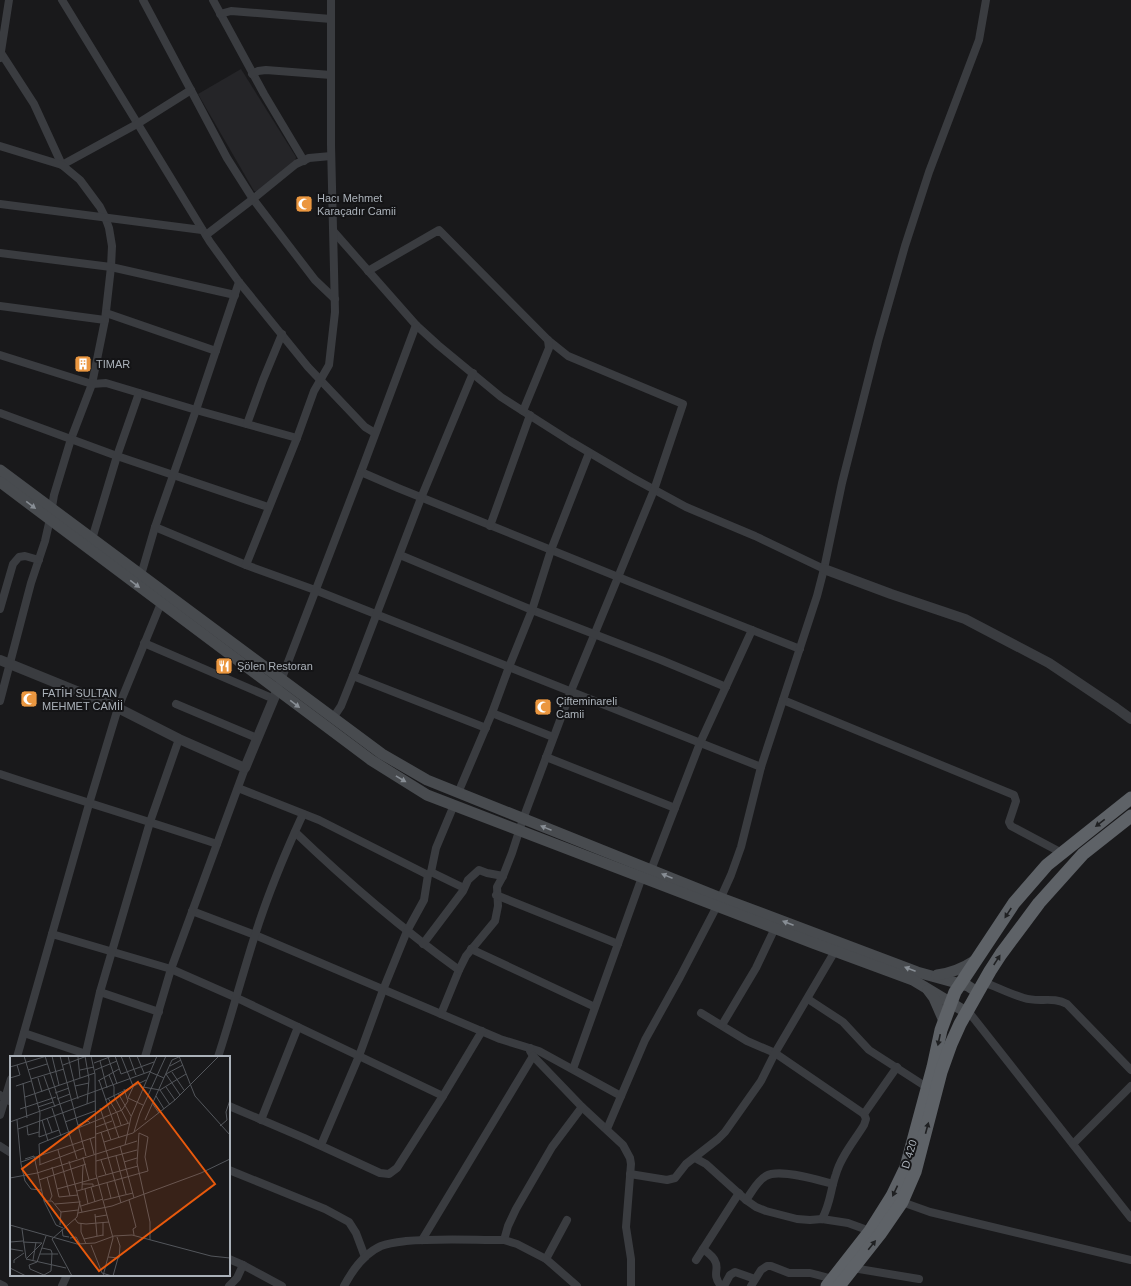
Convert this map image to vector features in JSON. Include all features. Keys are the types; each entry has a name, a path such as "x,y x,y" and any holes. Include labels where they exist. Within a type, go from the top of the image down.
{"highway":[{"path":"950,1002 955,992 1014,903 1047,865 1131,798"},
{"path":"833,1284 853,1268 880,1234 902,1202 915,1172 941,1072 951,1044 983,982 1001,954 1039,903 1083,854 1131,816"},
{"name":"D 420","path":"833,1284 870,1231 892,1196 906,1166 950,1002"}],"main road":[{"path":"0,470 382,754 427,780 642,877 719,902 910,969 968,986 977,994"},
{"path":"0,482 161,603 276,695 370,760 427,795 454,805 522,824 652,870 775,928 913,980 961,1009 968,1011"},
{"path":"931,976 949,974 959,970 978,958"},
{"path":"925,986 934,998 944,1021"}],"street":[{"path":"0,701 5,662 39,560 50,520 54,495 71,439 92,384 105,316 112,246 109,228 100,207 80,180 62,164 34,104 0,56 9,0"},
{"path":"143,0 227,158 253,199 316,280 335,299"},
{"path":"213,0 252,74 304,161"},
{"path":"246,565 297,438 314,391 329,365 335,312 331,0"},
{"path":"607,1129 645,1040 719,902 741,847 761,767 817,596 842,483 878,341 905,246 929,172 979,40 986,0"},
{"path":"63,1 204,233 239,282 308,367 366,427 375,433"},
{"path":"220,14 231,11 331,19"},
{"path":"252,74 258,71 266,70 331,74"},
{"path":"0,146 50,162 62,164 137,124 191,90"},
{"path":"0,204 105,217 204,233 253,199 296,164 309,158 332,156"},
{"path":"368,271 439,230 548,340 568,356 683,404 654,490 571,691 503,876 497,887 496,894 498,906 495,921 471,949 459,970 441,1014"},
{"path":"334,232 416,325 501,396 589,453 686,507 755,536 824,569 965,619 1049,663 1131,719"},
{"path":"0,253 111,267 235,295"},
{"path":"141,575 155,527 239,282"},
{"path":"0,306 105,316 216,351"},
{"path":"145,1056 171,969 192,911 245,768 276,695 362,472 375,433 416,325"},
{"path":"247,424 282,334"},
{"path":"490,526 526,413 549,348 548,340"},
{"path":"0,355 92,384 106,383 297,438"},
{"path":"334,718 354,676 421,498 473,374"},
{"path":"92,538 117,456 139,393"},
{"path":"0,413 117,456 268,507"},
{"path":"458,793 486,728 532,610 551,550 589,453"},
{"path":"362,472 490,526 800,649"},
{"path":"155,527 246,565 378,614 761,767"},
{"path":"400,555 532,610 726,687"},
{"path":"0,609 13,564 19,557 25,556 39,560"},
{"path":"17,1056 118,708 161,603"},
{"path":"652,870 700,743 752,630"},
{"path":"144,644 276,695"},
{"path":"5,662 118,708 179,739 245,768"},
{"path":"354,676 486,728"},
{"path":"783,700 1014,794 1016,801 1009,822 1011,826 1062,853"},
{"path":"176,704 257,738"},
{"path":"492,713 553,737"},
{"path":"24,1033 86,1056 100,992 150,822 179,739"},
{"path":"546,757 675,808"},
{"path":"0,774 89,804 217,844"},
{"path":"238,788 319,820 429,873 464,888"},
{"path":"321,1145 359,1056 383,990 407,931 424,900 436,848 454,805"},
{"path":"218,1056 255,935 271,888 303,814"},
{"path":"295,832 321,858 407,931 459,970"},
{"path":"423,944 464,888 468,880 479,870 503,876"},
{"path":"573,1069 642,877"},
{"path":"496,894 618,944"},
{"path":"192,911 255,935 500,1039 530,1048 573,1069 621,1096"},
{"path":"722,1025 756,968 775,928"},
{"path":"52,934 171,969 237,998 443,1096"},
{"path":"471,949 595,1007"},
{"path":"630,1174 672,1180 678,1175 686,1164 725,1132 761,1081 775,1053 835,951"},
{"path":"983,982 1025,998 1037,1000 1060,1000 1067,1004 1131,1070"},
{"path":"100,992 159,1012"},
{"path":"808,999 843,1022 869,1050 928,1088"},
{"path":"968,1011 1131,1218"},
{"path":"701,1013 747,1041 775,1053 864,1114 866,1119 864,1125 841,1162 836,1173 828,1207 822,1219"},
{"path":"261,1120 298,1027"},
{"path":"230,1106 321,1145 380,1173 389,1174 397,1168 482,1031"},
{"path":"530,1048 530,1052 582,1107 607,1129 627,1150 631,1164 626,1227 631,1260 631,1286"},
{"path":"422,1240 534,1056"},
{"path":"864,1114 897,1067"},
{"path":"0,1115 10,1082"},
{"path":"1073,1144 1131,1086"},
{"path":"504,1240 508,1226 516,1209 552,1147 582,1107"},
{"path":"0,1146 10,1152"},
{"path":"695,1158 706,1164 739,1194 756,1207 797,1219 822,1219 848,1223 870,1231"},
{"path":"230,1170 325,1209 349,1222 356,1233 365,1258"},
{"path":"746,1200 761,1179 773,1173 782,1173 833,1184"},
{"path":"696,1260 739,1194"},
{"path":"902,1202 930,1212 1131,1260"},
{"path":"546,1259 567,1220"},
{"path":"344,1286 358,1265 371,1252 382,1246 422,1240 504,1240 517,1244 546,1259 577,1286"},
{"path":"703,1249 715,1260 716,1281 721,1286"},
{"path":"230,1259 282,1286"},
{"path":"229,1286 237,1278 243,1265"},
{"path":"724,1286 730,1275 735,1272 753,1283 761,1270 767,1266 771,1266 789,1273 810,1273 833,1284"},
{"path":"853,1268 919,1280"},
{"path":"62,1286 67,1276"},
{"path":"0,1284 4,1286"}],"shaded area":[{"path":"241,69 296,157 295,162 258,192 254,191 198,94"}],"place":[{"name":"Hacı Mehmet Karaçadır Camii","path":"304,204"},
{"name":"TIMAR","path":"83,364"},
{"name":"Şölen Restoran","path":"224,666"},
{"name":"FATİH SULTAN MEHMET CAMİİ","path":"29,699"},
{"name":"Çifteminareli Camii","path":"543,707"}]}
